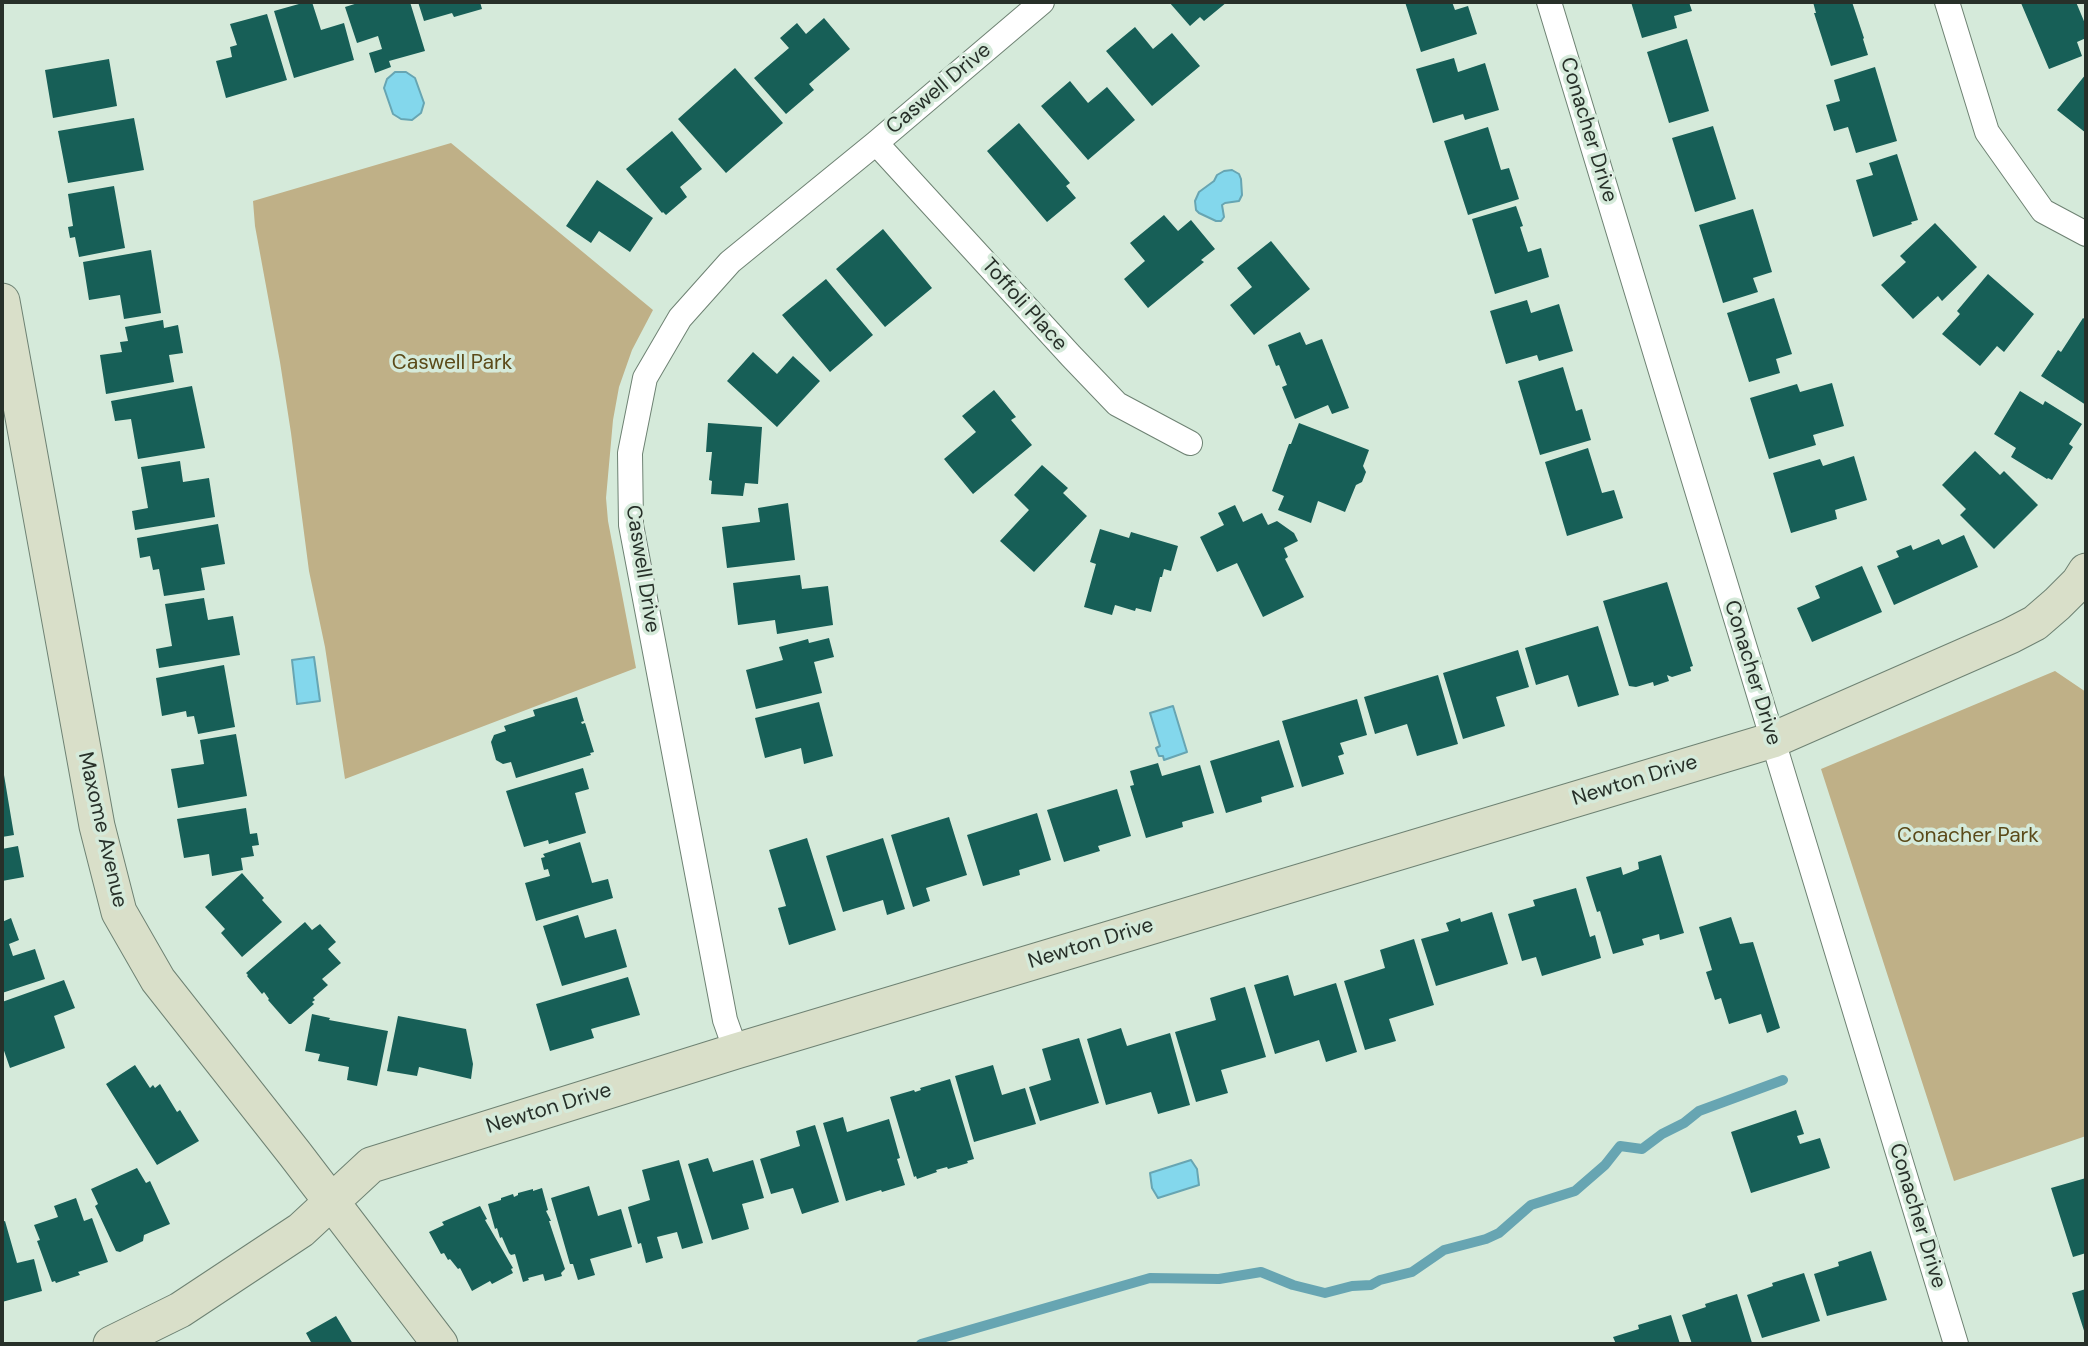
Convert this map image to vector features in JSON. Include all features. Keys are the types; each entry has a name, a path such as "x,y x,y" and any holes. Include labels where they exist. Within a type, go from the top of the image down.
{"street":[{"name":"Caswell Drive","path":"736,1051 725,1020 631,525 631,453 645,378 680,318 730,262 1042,2"},
{"name":"Conacher Drive","path":"1549,2 1956,1344"},
{"path":"1947,2 1987,132 2043,211 2086,234"},
{"name":"Toffoli Place","path":"876,143 1117,404 1190,443"},
{"name":"Maxome Avenue","path":"2,301 97,827 119,912 158,980 440,1344"},
{"name":"Newton Drive","path":"111,1344 180,1311 301,1230 371,1165 736,1051 1773,740 2010,636 2035,622 2057,604 2086,571"}],"green space":[{"name":"Caswell Park","path":"451,143 653,310 632,350 619,387 613,420 606,498 636,668 345,779 325,647 309,571 291,433 253,201"},
{"name":"Conacher Park","path":"2055,671 2086,692 2086,1136 1954,1181 1821,769"}],"water":[{"path":"395,72 406,72 415,78 424,103 421,113 412,120 401,119 393,114 384,88 387,79"},
{"path":"1232,170 1239,174 1241,179 1242,195 1239,201 1222,205 1224,217 1221,221 1199,213 1195,201 1199,192 1214,181 1217,175"},
{"path":"314,657 320,701 297,704 292,660"},
{"path":"1173,706 1187,752 1164,760 1156,748 1160,746 1150,713"},
{"path":"1191,1160 1197,1169 1199,1185 1158,1198 1152,1188 1150,1173"}],"building":[{"path":"312,2 321,30 344,23 354,60 294,78 274,11"},
{"path":"361,2 410,2 425,51 389,61 391,67 375,73 369,53 382,49 378,36 357,43 345,7"},
{"path":"418,2 480,2 482,9 454,17 452,13 424,21"},
{"path":"1169,2 1227,2 1204,21 1200,17 1190,26"},
{"path":"1405,2 1452,2 1455,10 1468,6 1477,34 1421,52"},
{"path":"1631,2 1689,2 1692,11 1674,16 1677,28 1642,38"},
{"path":"1813,2 1852,2 1868,55 1831,66"},
{"path":"2076,2 2086,26 2086,38 2077,42 2082,56 2049,69 2021,3"},
{"path":"267,14 287,80 226,98 216,61 232,57 230,47 237,45 230,24"},
{"path":"824,18 850,49 809,84 814,90 786,114 754,78 789,48 780,38 797,23 806,34"},
{"path":"1135,27 1153,49 1172,33 1200,66 1152,106 1106,51"},
{"path":"1687,39 1709,111 1669,123 1647,52"},
{"path":"1454,58 1458,72 1485,63 1499,110 1465,120 1463,114 1433,123 1416,69"},
{"path":"109,59 117,106 53,118 45,70"},
{"path":"1875,67 1897,141 1856,153 1848,127 1834,131 1826,105 1840,101 1834,80"},
{"path":"735,68 783,123 726,173 678,119"},
{"path":"2086,74 2086,133 2057,110"},
{"path":"1070,81 1088,103 1107,87 1135,120 1088,160 1041,106"},
{"path":"134,118 144,170 68,183 58,131"},
{"path":"1019,123 1070,183 1066,186 1076,198 1047,222 987,151"},
{"path":"1713,126 1736,199 1695,212 1672,138"},
{"path":"1488,127 1501,170 1509,168 1519,199 1468,215 1444,141"},
{"path":"672,131 702,169 680,187 687,197 666,215 626,169"},
{"path":"1897,154 1918,220 1873,237 1856,180 1873,175 1869,163"},
{"path":"597,180 653,218 630,252 599,231 591,243 566,226"},
{"path":"114,186 125,248 79,257 75,237 70,238 68,227 73,226 68,194"},
{"path":"1516,206 1528,252 1541,248 1549,277 1495,294 1472,219"},
{"path":"1753,209 1772,272 1753,278 1758,292 1723,303 1699,225"},
{"path":"1164,215 1178,231 1191,220 1215,249 1201,260 1204,262 1148,308 1124,279 1145,261 1130,243"},
{"path":"1935,223 1977,267 1942,301 1938,296 1913,319 1881,285 1906,262 1900,256"},
{"path":"883,229 932,288 885,327 836,269"},
{"path":"1271,241 1310,289 1254,335 1230,305 1252,287 1237,268"},
{"path":"151,250 161,313 124,319 120,295 89,300 83,262"},
{"path":"1988,274 2034,314 2004,352 1997,346 1980,366 1942,334 1960,314 1957,311"},
{"path":"826,279 873,335 830,372 782,315"},
{"path":"1774,298 1792,354 1776,359 1780,373 1749,382 1727,313"},
{"path":"1527,300 1531,313 1559,304 1573,351 1539,361 1537,355 1506,364 1490,311"},
{"path":"2083,318 2086,320 2086,405 2041,376 2058,350 2061,352"},
{"path":"163,320 164,328 178,325 183,353 169,355 174,382 106,394 100,355 122,352 120,342 128,341 125,327"},
{"path":"1300,332 1306,345 1322,339 1349,408 1332,414 1328,405 1295,419 1282,387 1287,385 1268,345"},
{"path":"753,352 777,374 793,356 820,381 777,427 727,381"},
{"path":"1563,367 1576,411 1582,409 1591,440 1540,455 1518,381"},
{"path":"1832,383 1844,426 1813,435 1816,445 1769,459 1750,398 1797,384 1800,392"},
{"path":"192,386 205,448 138,459 131,419 115,421 111,401"},
{"path":"994,390 1016,417 1011,420 1032,445 973,494 944,459 976,432 962,416"},
{"path":"2020,391 2043,405 2045,401 2082,424 2069,444 2073,447 2052,480 2011,457 2016,448 1994,434"},
{"path":"708,423 762,427 758,484 745,483 743,496 711,494 712,481 709,480 712,452 706,452"},
{"path":"1299,423 1369,450 1363,466 1366,472 1362,482 1356,485 1345,512 1318,501 1311,523 1278,510 1284,496 1272,491"},
{"path":"1588,448 1602,493 1614,490 1623,518 1567,536 1545,462"},
{"path":"1975,451 2000,475 2004,471 2038,505 1994,549 1960,515 1966,509 1942,485"},
{"path":"1854,456 1867,500 1835,510 1837,519 1791,533 1773,473 1820,459 1823,466"},
{"path":"180,461 183,482 209,478 215,517 135,530 132,511 148,508 141,467"},
{"path":"1042,465 1068,488 1063,493 1087,516 1034,572 1000,541 1029,510 1014,495"},
{"path":"788,503 795,560 727,568 722,527 760,522 758,508"},
{"path":"1235,505 1243,522 1262,513 1268,525 1277,521 1294,533 1298,541 1284,548 1288,557 1285,559 1304,597 1263,617 1237,563 1217,572 1200,537 1224,525 1218,513"},
{"path":"218,524 225,564 201,568 205,590 164,596 159,569 153,570 150,556 140,558 137,538"},
{"path":"1100,529 1129,538 1131,532 1178,546 1171,571 1164,569 1160,577 1151,612 1115,605 1112,615 1084,607 1096,564 1090,562"},
{"path":"1964,535 1978,567 1894,605 1877,566 1899,557 1896,551 1911,545 1913,550 1939,539 1942,545"},
{"path":"1862,566 1882,612 1812,642 1797,608 1820,598 1815,586"},
{"path":"800,575 802,589 828,586 833,625 777,634 775,620 738,625 733,583"},
{"path":"1667,582 1693,666 1690,667 1691,671 1672,677 1667,675 1669,681 1654,686 1653,682 1636,687 1629,686 1603,601"},
{"path":"204,598 208,620 233,616 240,655 159,668 156,649 172,646 165,604"},
{"path":"1598,626 1619,695 1578,707 1568,675 1536,685 1525,648"},
{"path":"829,638 834,657 814,662 822,693 756,709 746,670 783,660 779,647 808,639 809,643"},
{"path":"1518,650 1529,687 1496,697 1505,726 1463,739 1443,673"},
{"path":"224,665 235,727 198,734 194,716 187,717 186,711 162,716 156,678"},
{"path":"1438,675 1458,744 1417,756 1407,724 1375,734 1364,697"},
{"path":"577,697 584,721 581,722 585,723 594,752 590,753 591,755 516,778 511,762 503,764 496,760 491,742 494,735 506,731 504,726 535,716 533,710"},
{"path":"1357,699 1367,735 1340,743 1344,754 1338,756 1344,774 1302,787 1282,721"},
{"path":"819,702 833,756 804,764 801,748 765,758 755,718"},
{"path":"236,734 247,796 178,808 171,769 204,764 200,740"},
{"path":"1279,740 1294,787 1261,797 1262,802 1226,813 1210,761"},
{"path":"1158,763 1162,776 1200,765 1214,813 1182,822 1183,827 1146,838 1130,786 1134,785 1130,771"},
{"path":"583,768 589,789 575,793 586,833 549,844 548,840 524,847 506,791"},
{"path":"2,775 14,835 2,837"},
{"path":"1117,789 1131,836 1098,846 1100,851 1064,862 1047,810"},
{"path":"246,808 250,834 257,833 259,845 252,846 254,856 241,858 243,870 212,876 209,854 184,858 177,819"},
{"path":"1037,813 1051,860 1019,870 1020,875 983,886 967,835"},
{"path":"949,817 967,875 926,888 930,901 913,907 891,835"},
{"path":"807,838 836,930 789,945 778,908 786,906 769,850"},
{"path":"883,838 905,909 887,915 883,900 843,912 826,856"},
{"path":"580,842 592,883 608,879 613,898 536,921 525,883 550,876 548,869 544,870 541,858 545,857 543,854"},
{"path":"18,846 24,877 2,881 2,849"},
{"path":"1661,855 1684,933 1660,940 1659,934 1642,939 1644,945 1613,954 1586,877 1621,867 1623,875 1639,869 1638,862"},
{"path":"242,873 282,922 242,957 221,933 225,929 205,907"},
{"path":"1576,888 1590,937 1595,935 1601,958 1542,976 1536,957 1522,961 1508,914 1535,906 1533,900"},
{"path":"1492,912 1508,964 1436,986 1421,939 1449,931 1446,923 1460,918 1461,922"},
{"path":"578,915 585,938 616,929 627,967 562,986 543,926"},
{"path":"1731,917 1740,944 1753,942 1780,1028 1767,1033 1761,1014 1729,1024 1721,998 1715,1000 1706,972 1712,970 1699,927"},
{"path":"11,918 19,940 9,944 13,956 35,949 45,979 2,993 2,922"},
{"path":"305,922 312,930 320,924 336,942 328,949 341,963 322,979 328,985 313,998 314,1004 289,1024 246,973"},
{"path":"1414,939 1434,1005 1389,1019 1396,1041 1365,1050 1344,981 1385,968 1380,950"},
{"path":"1288,975 1294,996 1336,983 1357,1052 1326,1062 1319,1040 1275,1054 1254,985"},
{"path":"628,977 640,1015 591,1029 594,1038 550,1051 536,1004"},
{"path":"64,980 75,1008 54,1016 65,1048 10,1068 2,1045 2,1002"},
{"path":"1245,987 1266,1057 1221,1070 1228,1093 1196,1102 1175,1032 1216,1020 1210,998"},
{"path":"312,1014 330,1018 329,1020 388,1031 377,1086 347,1080 349,1067 318,1061 320,1054 305,1051"},
{"path":"398,1016 466,1029 473,1064 471,1079 419,1067 417,1076 387,1071"},
{"path":"1121,1028 1127,1046 1170,1033 1190,1105 1158,1114 1151,1092 1106,1105 1087,1039"},
{"path":"1079,1038 1099,1103 1040,1121 1029,1087 1051,1080 1042,1049"},
{"path":"135,1065 150,1088 160,1084 199,1141 157,1165 106,1084"},
{"path":"993,1065 1002,1095 1025,1088 1036,1124 974,1142 955,1076"},
{"path":"950,1079 974,1159 948,1169 936,1170 937,1172 917,1179 914,1177 890,1097 914,1090 915,1092"},
{"path":"1796,1110 1804,1134 1797,1136 1800,1144 1820,1138 1830,1168 1751,1193 1731,1132"},
{"path":"843,1117 847,1132 889,1119 905,1185 846,1201 823,1123"},
{"path":"815,1125 839,1202 802,1214 793,1188 771,1194 760,1159 800,1146 796,1131"},
{"path":"708,1158 713,1172 753,1160 764,1198 742,1204 749,1229 712,1240 688,1164"},
{"path":"679,1160 703,1243 682,1249 677,1232 657,1237 663,1258 646,1263 628,1207 650,1200 642,1170"},
{"path":"137,1168 146,1183 150,1181 170,1224 144,1235 143,1241 120,1252 116,1251 95,1206 98,1204 91,1189"},
{"path":"2086,1178 2086,1253 2073,1257 2051,1188"},
{"path":"589,1186 598,1216 621,1209 632,1247 590,1259 595,1275 578,1280 573,1264 570,1264 551,1198"},
{"path":"542,1188 548,1210 546,1211 565,1269 561,1273 562,1276 545,1281 543,1274 523,1282 515,1254 509,1253 497,1228 495,1229 488,1204 513,1194 514,1197 518,1193"},
{"path":"76,1198 84,1221 92,1218 108,1262 78,1272 80,1275 52,1282 34,1225 58,1217 54,1206"},
{"path":"480,1206 487,1219 485,1220 513,1268 513,1273 472,1291 460,1268 448,1260 444,1253 441,1254 429,1232 444,1225 442,1222"},
{"path":"5,1221 17,1263 34,1259 42,1291 2,1302 2,1222"},
{"path":"1871,1251 1887,1300 1827,1316 1814,1274 1839,1266 1838,1262"},
{"path":"1804,1273 1820,1321 1762,1338 1747,1295 1773,1286 1772,1283"},
{"path":"2086,1289 2086,1337 2072,1293"},
{"path":"1737,1294 1752,1343 1692,1344 1682,1315"},
{"path":"1671,1315 1680,1344 1616,1344 1613,1337 1639,1329 1638,1325"},
{"path":"336,1316 353,1344 312,1344 306,1333"}],"waterway":[{"path":"921,1344 1150,1278 1219,1279 1261,1272 1293,1285 1325,1293 1352,1286 1371,1285 1412,1272 1444,1250 1486,1239 1499,1233 1531,1205 1575,1191 1605,1165 1620,1146 1642,1149 1699,1111 1783,1080"}]}
